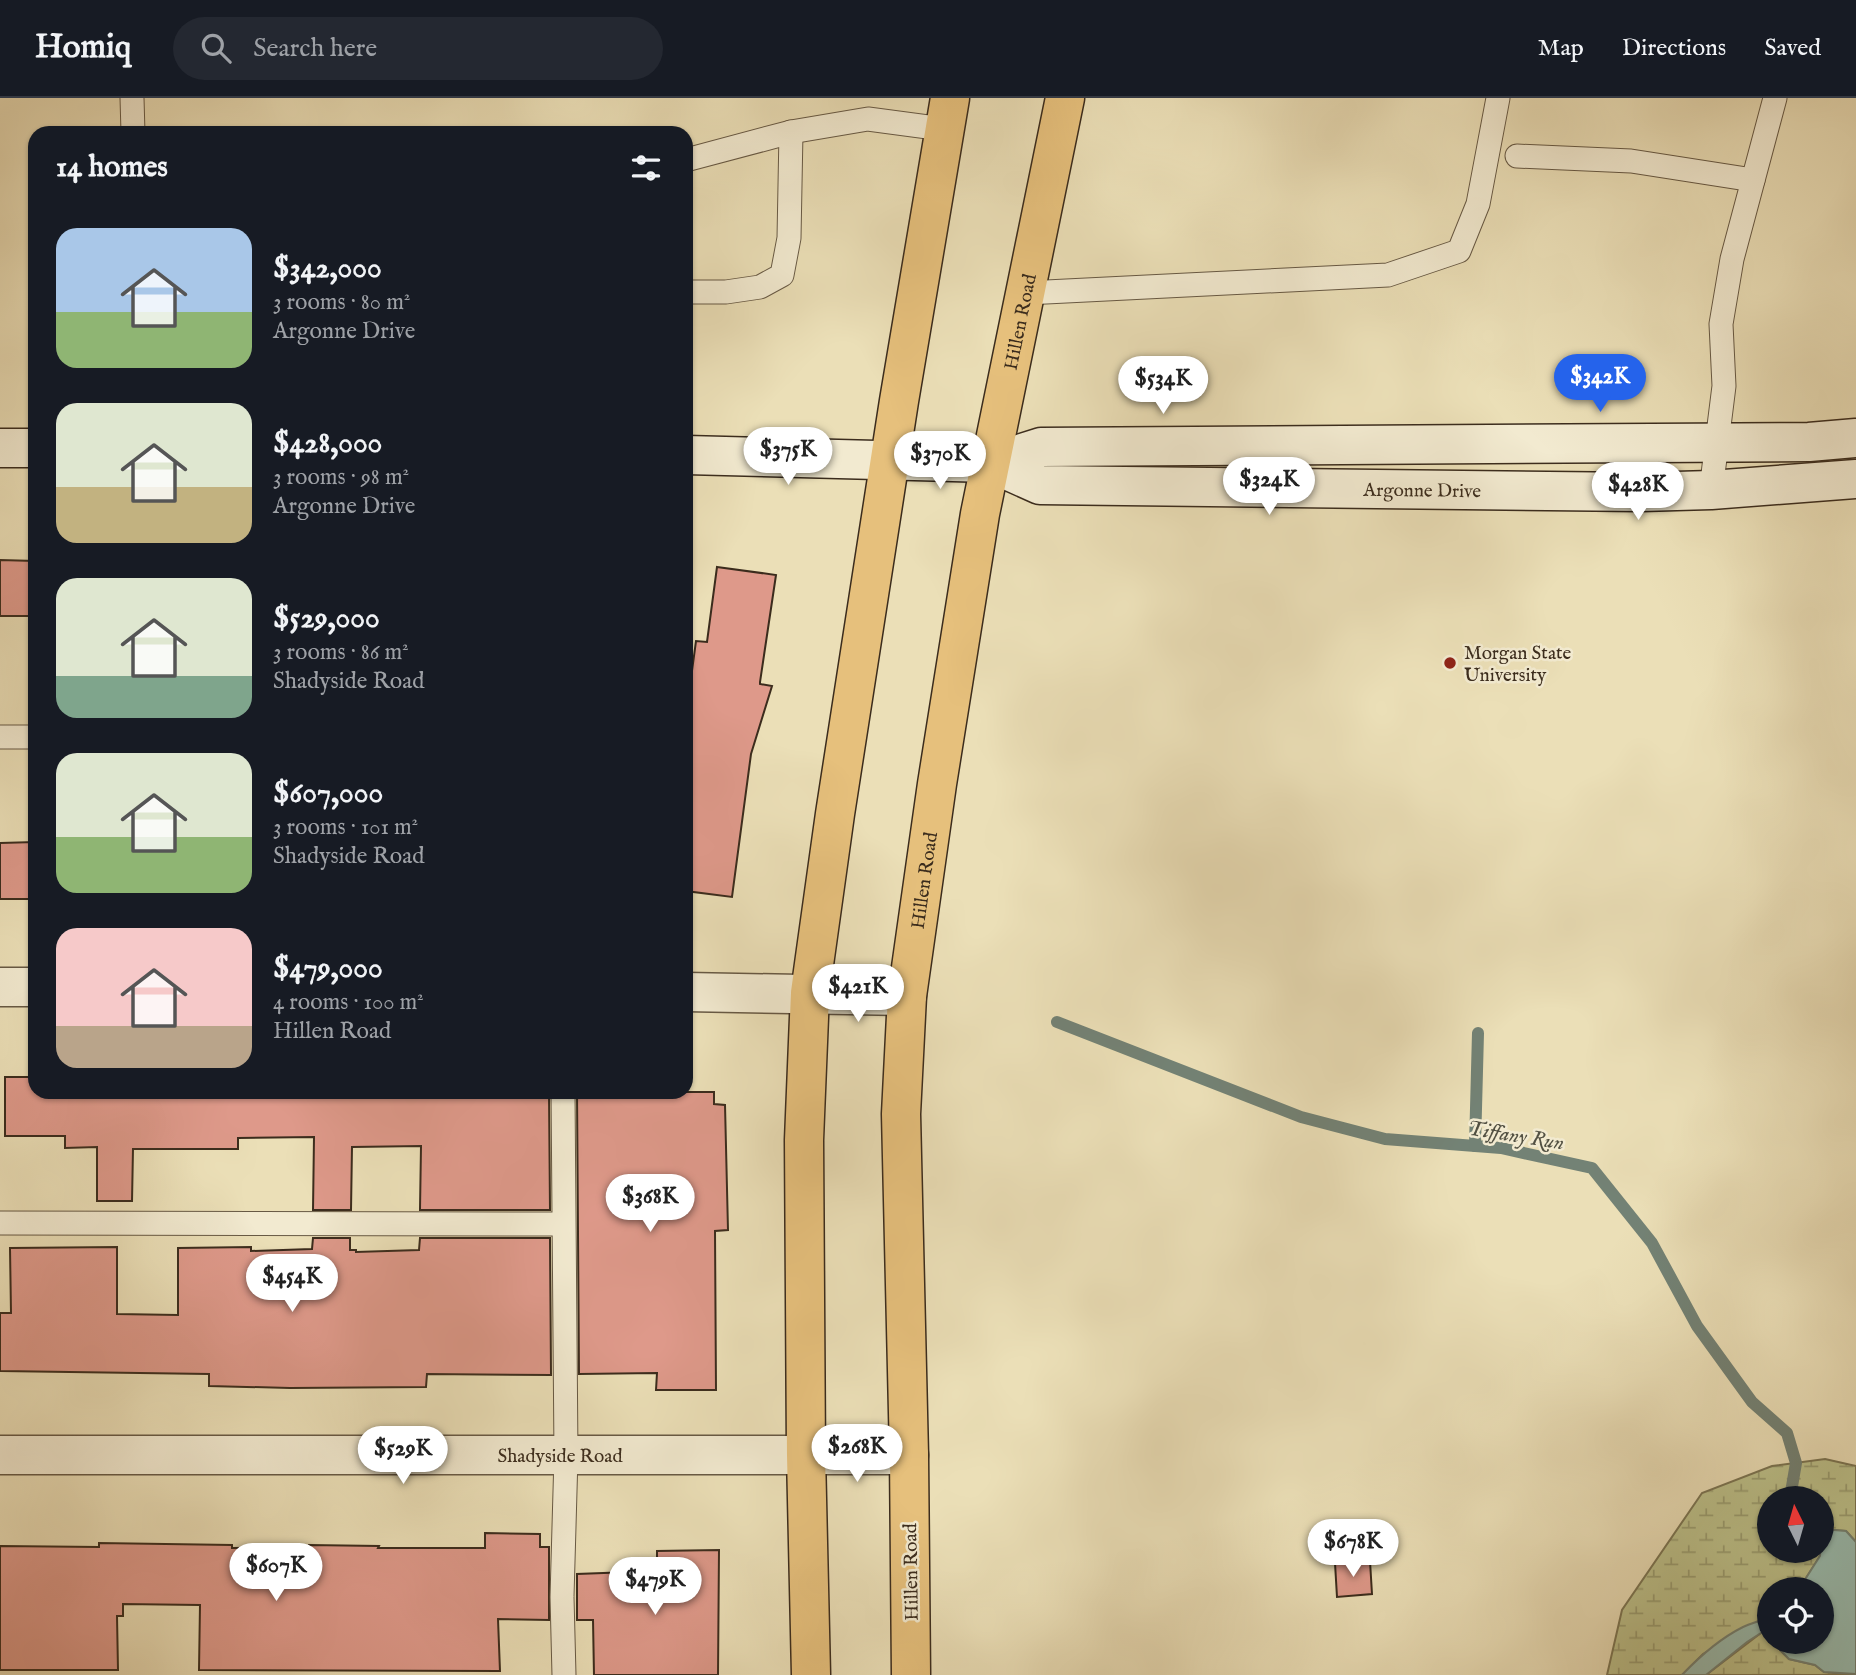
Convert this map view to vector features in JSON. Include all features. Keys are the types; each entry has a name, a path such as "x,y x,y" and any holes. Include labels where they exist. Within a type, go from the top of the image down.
{"main road":[{"name":"Hillen Road","path":"911,1675 901,1114 907,996 939,770 981,514 1065,98"},
{"path":"811,1675 806,1455 804,1140 810,993 835,814 946,114"},
{"name":"Argonne Drive","path":"693,455 991,463 1041,447 1809,442 1856,438"},
{"path":"0,448 28,448"},
{"name":"Argonne Drive","path":"991,463 1040,485 1641,492 1711,490 1856,479"},
{"path":"0,987 28,987"},
{"path":"693,992 907,996"},
{"name":"Shadyside Road","path":"0,1455 909,1455"}],"lane":[{"path":"132,98 133,126"},
{"path":"1026,293 1388,275 1459,251 1478,204 1498,98"},
{"path":"1711,490 1724,386 1721,324 1732,259 1775,98"},
{"path":"693,158 791,132 868,119 946,114"},
{"path":"693,292 726,292 760,287 782,275 789,238 791,132"},
{"path":"1517,156 1631,160 1753,180"},
{"path":"0,737 28,737"},
{"path":"563,1099 566,1456 562,1597 564,1675"},
{"path":"0,1223 563,1224"}],"green space":[{"path":"1825,1459 1856,1466 1856,1542 1846,1531 1834,1530 1834,1486 1757,1486 1757,1563 1816,1563 1807,1577 1757,1577 1757,1624 1703,1654 1682,1675 1607,1675 1622,1610 1702,1493 1772,1466"},
{"path":"1757,1636 1757,1654 1784,1654 1789,1659 1815,1665 1824,1672 1856,1675 1706,1675"}],"water":[{"path":"1834,1530 1846,1531 1856,1542 1856,1674 1824,1672 1815,1665 1789,1659 1784,1654 1834,1654 1834,1577 1807,1577 1816,1563 1834,1563"},
{"path":"1757,1622 1757,1636 1706,1675 1682,1675 1703,1655 1743,1627"}],"building":[{"path":"0,560 28,561 28,616 0,616"},
{"path":"717,567 776,575 760,682 772,686 751,754 732,897 693,892 693,663 696,641 707,642"},
{"path":"28,842 28,899 0,899 0,843"},
{"path":"5,1077 28,1077 28,1099 549,1099 550,1210 420,1210 421,1146 352,1147 351,1210 313,1210 314,1137 238,1138 238,1149 133,1149 132,1201 97,1201 97,1147 65,1148 65,1136 5,1136"},
{"path":"693,1092 714,1092 714,1104 725,1105 728,1230 715,1231 716,1390 656,1390 657,1373 579,1374 577,1099 693,1099"},
{"path":"313,1238 350,1238 350,1250 356,1252 419,1250 420,1238 550,1238 551,1375 427,1374 426,1387 290,1388 209,1386 209,1374 0,1371 0,1313 11,1313 10,1248 117,1247 117,1314 178,1315 178,1248 251,1247 251,1251 312,1249"},
{"path":"485,1533 540,1534 540,1547 549,1547 549,1620 498,1619 500,1671 199,1670 200,1605 123,1604 123,1616 117,1616 118,1670 0,1670 0,1546 99,1547 99,1543 232,1545 232,1548 309,1545 485,1548"},
{"path":"719,1550 718,1675 594,1675 593,1620 577,1620 577,1574 657,1571 657,1551"},
{"path":"1370,1561 1372,1594 1337,1597 1335,1563"}],"waterway":[{"name":"Tiffany Run","path":"1057,1022 1301,1117 1385,1139 1501,1148 1592,1168 1652,1243 1697,1326 1752,1402 1787,1433 1796,1463 1792,1486"},
{"path":"1475,1146 1478,1033"}],"place":[{"name":"Morgan State University","path":"1450,663"}]}
